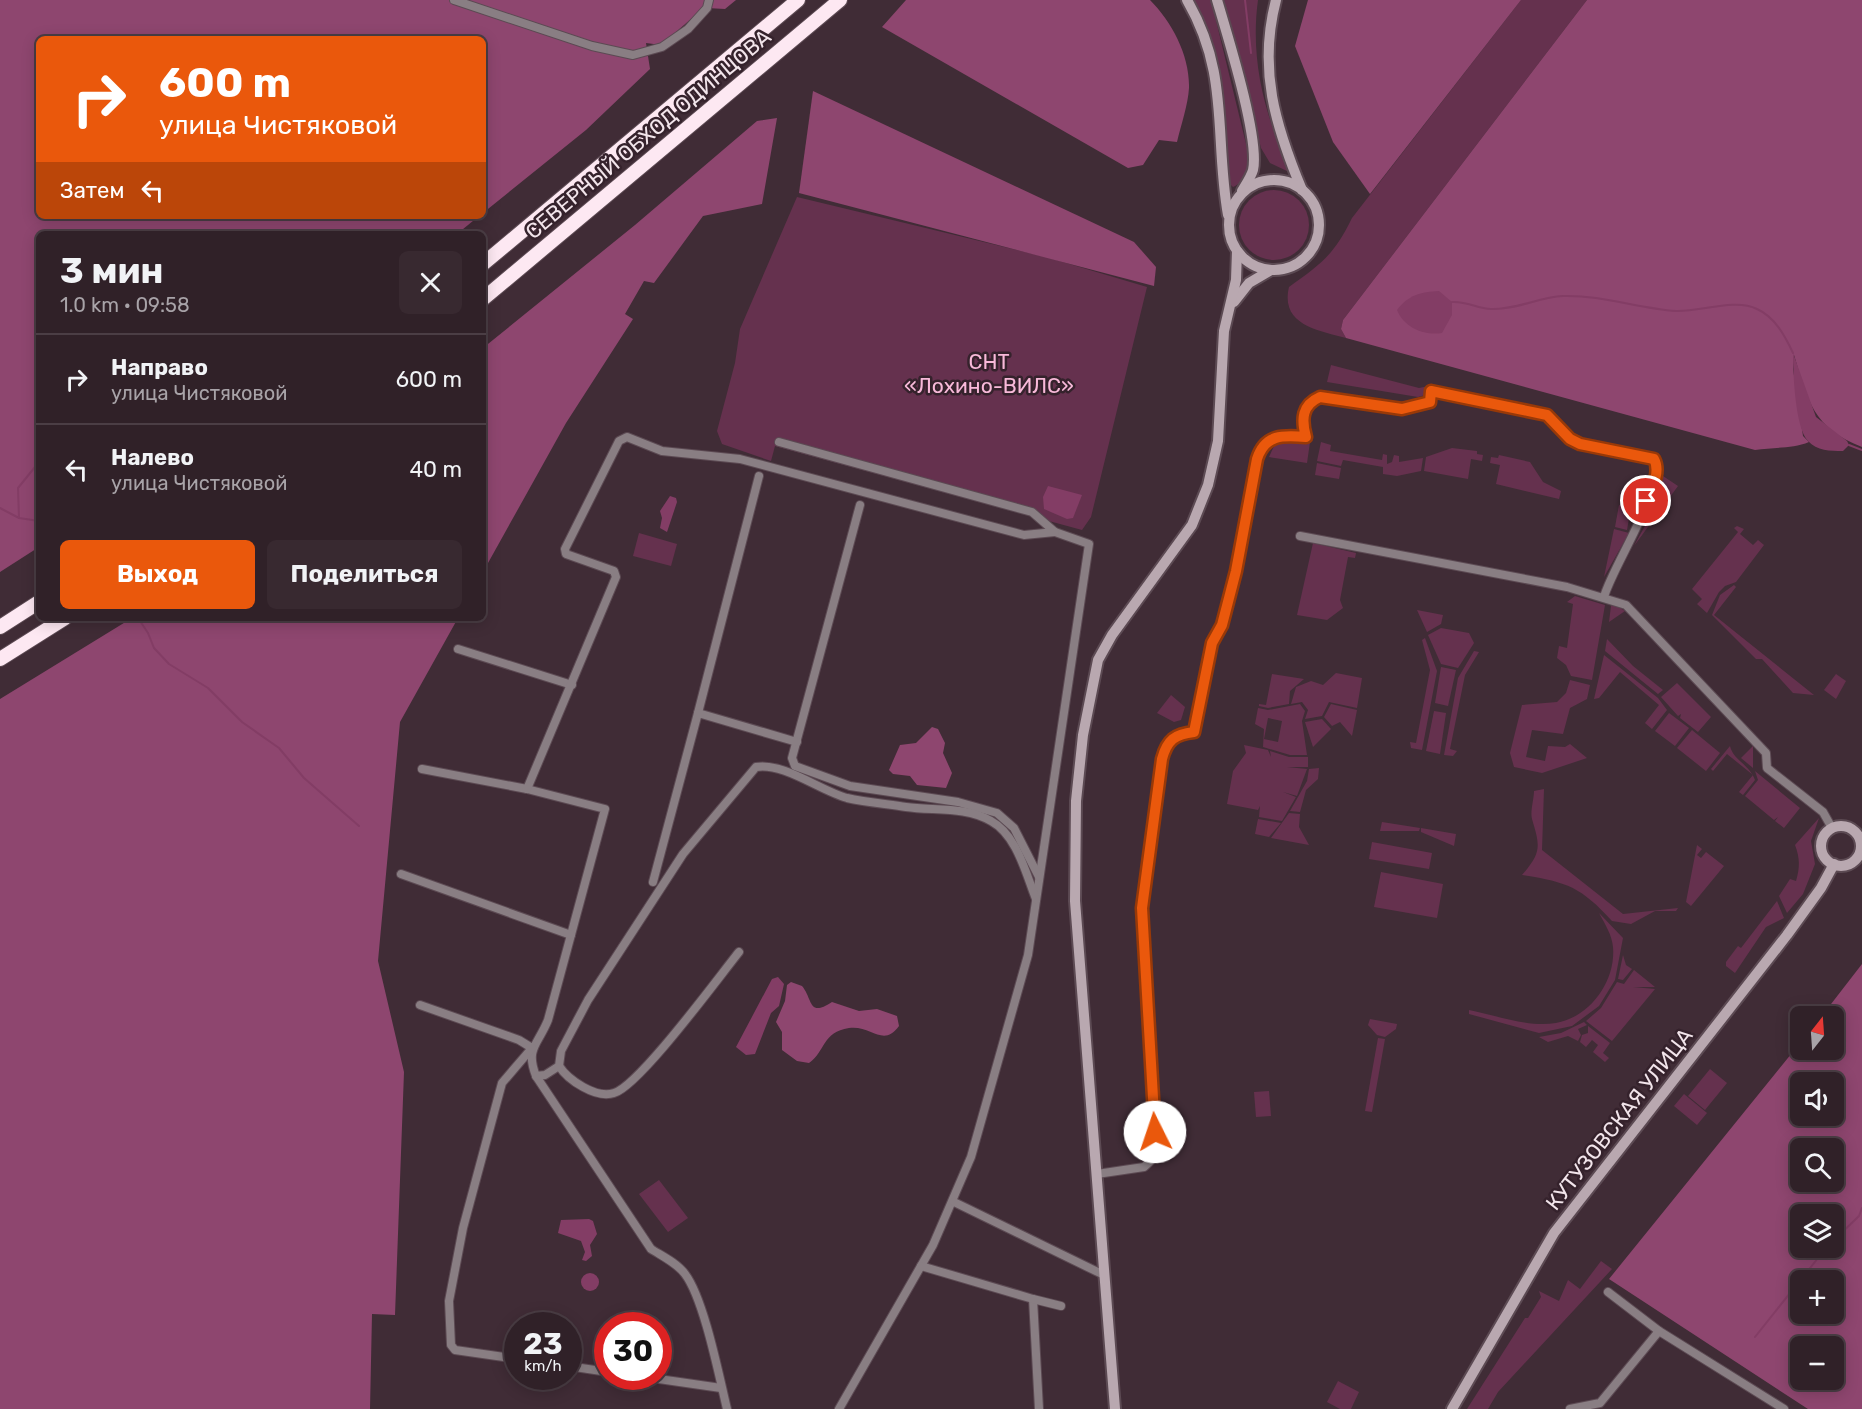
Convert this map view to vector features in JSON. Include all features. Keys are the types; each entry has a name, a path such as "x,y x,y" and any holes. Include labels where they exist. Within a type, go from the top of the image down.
{"highway":[{"name":"СЕВЕРНЫЙ ОБХОД ОДИНЦОВА","path":"486,261 798,0"},
{"name":"СЕВЕРНЫЙ ОБХОД ОДИНЦОВА","path":"486,296 840,0"},
{"path":"0,627 36,604"},
{"path":"0,659 60,621"}],"street":[{"path":"454,0 592,45 633,55 662,47 688,29 707,8 709,0"},
{"path":"1187,0 1202,25 1215,69 1222,181 1231,239 1237,251 1256,266 1273,270"},
{"path":"1217,0 1236,67 1253,150 1253,170 1232,208 1229,220"},
{"path":"1229,310 1249,283 1273,270 1287,268 1300,261 1314,244 1318,230 1317,215 1312,201 1302,190 1278,126 1270,89 1268,37 1276,0"},
{"path":"1241,194 1253,185 1267,180 1282,181 1302,190"},
{"path":"1115,1409 1075,901 1076,801 1083,735 1098,660 1112,635 1192,525 1208,485 1218,441 1222,407 1224,340 1236,280 1237,251"},
{"path":"1097,1174 1144,1167 1156,1156 1142,908 1145,874 1165,748 1170,740 1181,734 1194,732 1212,643 1222,625 1236,571 1257,459 1263,446 1276,436 1306,437 1304,413 1309,402 1320,397 1402,409 1430,402 1431,391 1547,415 1570,439 1580,444 1654,459 1658,465 1657,473 1642,516 1608,582 1604,597"},
{"path":"527,789 616,577 614,572 566,554 565,549 619,441 627,438 662,451 740,459 1024,535 1055,532"},
{"path":"779,442 1032,512 1055,532 1089,544 1028,955 972,1157 954,1202 921,1266 838,1409"},
{"path":"653,882 759,476"},
{"path":"860,505 792,758 795,766 850,786 958,802 997,813 1014,828 1040,879"},
{"path":"1300,536 1567,587 1604,597 1633,610 1766,753 1767,768 1823,813 1832,828"},
{"path":"458,649 572,685"},
{"path":"698,713 797,742"},
{"path":"536,1076 545,1075 559,1066 561,1051 588,1000 682,854 756,767 775,770 850,799 969,813 992,821 1010,840 1036,901"},
{"path":"422,769 527,789 604,809 548,1020 531,1048 502,1083 463,1228 449,1301 451,1345 455,1350 504,1357"},
{"path":"1832,828 1849,828 1856,833 1861,845 1856,859 1850,864 1834,864 1826,859 1822,851 1825,834 1832,828"},
{"name":"КУТУЗОВСКАЯ УЛИЦА","path":"1452,1409 1554,1233 1787,935 1821,888 1834,864"},
{"path":"401,874 571,935"},
{"path":"559,1066 589,1090 612,1094 623,1089 653,1058 739,952"},
{"path":"420,1005 519,1040 531,1048"},
{"path":"531,1048 531,1064 536,1076 651,1249 685,1274 706,1327 726,1409"},
{"path":"954,1202 1104,1275"},
{"path":"921,1266 1061,1306"},
{"path":"1608,1293 1659,1330 1784,1409"},
{"path":"1033,1299 1039,1409"},
{"path":"1570,1409 1600,1403 1659,1330"},
{"path":"672,1381 721,1388"}],"green space":[{"path":"1194,0 1211,0 1248,152 1244,177 1233,187 1227,181 1224,110 1218,65 1204,21"},
{"path":"1224,0 1258,0 1256,43 1261,86 1273,128 1290,168 1287,171 1270,163 1261,148"},
{"path":"1521,0 1587,0 1343,320 1341,329 1346,338 1304,324 1290,310 1289,287 1318,265 1333,250 1352,218"},
{"path":"1281,190 1294,196 1303,205 1307,211 1309,225 1307,239 1299,250 1288,258 1267,260 1249,250 1241,239 1239,218 1249,200 1260,192"},
{"name":"СНТ «Лохино-ВИЛС»","path":"797,197 1046,257 1147,287 1091,517 1082,530 775,446 771,461 722,444 717,431 735,363 740,329"},
{"path":"1331,365 1419,388 1434,385 1433,393 1418,397 1327,382"},
{"path":"1285,438 1310,442 1307,463 1269,457 1275,444"},
{"path":"1321,442 1331,445 1330,451 1382,460 1383,454 1387,455 1387,464 1392,462 1394,455 1399,456 1399,462 1423,458 1421,471 1397,476 1383,474 1383,467 1343,460 1341,466 1317,461"},
{"path":"1452,448 1477,451 1477,454 1483,455 1482,461 1471,459 1468,479 1424,471 1426,457"},
{"path":"1499,455 1530,462 1543,482 1561,491 1559,499 1496,484 1500,465 1490,463 1491,457 1498,458"},
{"path":"1317,463 1341,468 1339,479 1315,475"},
{"path":"1663,476 1678,486 1634,546 1651,515"},
{"path":"1619,505 1631,507 1627,530 1615,527"},
{"path":"1737,526 1744,529 1740,534 1753,545 1758,540 1764,545 1736,582 1725,586 1719,592 1707,613 1697,604 1702,599 1692,589 1738,532 1734,528"},
{"path":"1614,529 1629,533 1604,577"},
{"path":"639,533 677,544 671,566 633,556"},
{"path":"1313,543 1356,553 1355,558 1348,557 1340,600 1343,608 1327,620 1297,615"},
{"path":"1734,585 1736,587 1714,615 1814,695 1793,693 1762,659 1756,659 1712,615 1720,595"},
{"path":"1575,596 1605,605 1592,680 1571,676 1566,665 1557,658 1559,646 1567,648 1573,604 1567,602"},
{"path":"1614,604 1625,611 1609,622 1611,606"},
{"path":"1417,610 1443,615 1441,624 1427,632"},
{"path":"1441,628 1469,633 1474,643 1458,668 1441,664 1428,635"},
{"path":"1425,638 1437,671 1422,750 1411,748 1410,742 1416,743 1430,670 1422,640"},
{"path":"1607,639 1633,666 1663,690 1658,694 1605,651"},
{"path":"1474,651 1479,652 1465,675 1450,749 1457,751 1453,756 1444,755 1458,678"},
{"path":"1604,655 1658,698 1667,710 1652,729 1645,723 1659,705 1620,672 1599,698 1594,699"},
{"path":"1441,667 1456,670 1448,706 1435,703"},
{"path":"1336,673 1362,678 1357,708 1329,702 1322,716 1305,719 1308,710 1302,702 1291,704 1296,687 1311,681 1323,685"},
{"path":"1272,674 1304,679 1290,691 1289,704 1268,708 1259,706 1259,704 1266,705"},
{"path":"1836,674 1846,681 1836,699 1824,690"},
{"path":"1570,680 1590,685 1587,699 1570,708 1563,734 1532,730 1526,757 1545,761 1548,746 1565,747 1570,744 1587,758 1542,773 1514,767 1510,753 1522,705 1557,702 1566,693"},
{"path":"1677,683 1711,717 1698,732 1680,718 1681,714 1678,716 1661,697"},
{"path":"1171,695 1185,707 1181,720 1174,722 1157,713"},
{"path":"1300,704 1305,711 1302,721 1307,755 1290,755 1263,747 1264,729 1255,724 1258,708 1268,710","holes":["1268,718 1282,721 1278,742 1264,739"]},
{"path":"1331,704 1357,710 1352,736 1340,722 1332,726 1324,717"},
{"path":"1434,711 1446,713 1440,754 1426,751"},
{"path":"1669,713 1689,728 1675,746 1655,731"},
{"path":"1322,719 1331,729 1313,747 1305,722"},
{"path":"1692,730 1720,753 1706,771 1677,748"},
{"path":"1244,745 1268,750 1271,757 1270,751 1289,757 1308,757 1308,767 1287,767 1307,769 1297,796 1283,792 1296,797 1282,821 1259,817 1260,806 1258,810 1227,804 1233,771 1246,753"},
{"path":"1730,746 1734,755 1752,774 1727,754 1713,771 1711,769"},
{"path":"1753,746 1753,768 1741,758"},
{"path":"1319,768 1318,779 1306,790 1300,812 1290,811 1307,781 1309,769"},
{"path":"1755,771 1800,808 1784,828 1775,821 1778,817 1774,820 1745,796 1758,780"},
{"path":"1753,775 1755,780 1743,795 1739,792"},
{"path":"1544,789 1542,850 1623,914 1678,908 1676,911 1655,911 1631,924 1612,921 1582,893 1551,880 1522,875 1538,849 1532,816 1534,791"},
{"path":"1289,813 1300,814 1299,827 1309,845 1271,838"},
{"path":"1819,818 1811,841 1815,864 1803,894 1787,913 1779,896 1790,879 1796,881 1799,863 1795,845"},
{"path":"1258,819 1281,823 1269,837 1255,834"},
{"path":"1382,822 1420,828 1419,831 1380,831"},
{"path":"1421,828 1456,834 1454,846 1421,832"},
{"path":"1372,842 1432,853 1429,869 1369,859"},
{"path":"1697,845 1702,849 1697,855 1701,858 1706,852 1724,866 1691,906 1686,902"},
{"path":"1381,872 1443,884 1437,918 1374,907"},
{"path":"1777,901 1784,918 1766,927 1735,973 1726,966 1726,962 1738,946 1741,948"},
{"path":"1599,913 1623,938 1615,980 1599,1006 1572,1026 1539,1033 1469,1014 1469,1010 1523,1022 1546,1024 1556,1023 1580,1013 1598,996 1610,972 1613,960 1611,938"},
{"path":"1623,955 1626,965 1632,969 1623,980 1618,979"},
{"path":"1634,970 1655,987 1633,987 1655,989 1612,1041 1586,1021 1601,1008 1617,982 1624,984"},
{"path":"1370,1019 1397,1024 1396,1029 1385,1037 1377,1035 1368,1025"},
{"path":"1584,1022 1587,1025 1578,1029 1581,1035 1578,1041 1568,1036 1548,1042 1539,1037 1561,1033"},
{"path":"1588,1026 1610,1043 1603,1053 1609,1058 1605,1062 1593,1052 1598,1045 1592,1040 1586,1047 1580,1042 1582,1035 1588,1033"},
{"path":"1378,1038 1385,1039 1372,1112 1365,1111"},
{"path":"1710,1069 1727,1083 1705,1110 1688,1096"},
{"path":"1269,1091 1271,1116 1256,1117 1254,1092"},
{"path":"1684,1094 1707,1113 1697,1125 1674,1106"},
{"path":"659,1180 688,1218 668,1232 639,1194"},
{"path":"1601,1261 1612,1269 1498,1392 1488,1409 1467,1409 1541,1297 1539,1291 1559,1301 1568,1280 1580,1289"},
{"path":"1338,1381 1359,1392 1351,1409 1340,1409 1327,1402"}],"shaded area":[{"path":"0,0 736,0 725,9 707,8 707,5 661,45 646,43 650,69 586,130 486,211 486,36 36,36 36,219 475,219 461,231 36,231 36,549 0,572"},
{"path":"906,0 1150,0 1166,19 1178,40 1189,76 1186,108 1177,142 1159,140 1143,165 1128,168 882,27"},
{"path":"1308,0 1521,0 1370,194 1333,142 1295,46"},
{"path":"1587,0 1862,0 1862,447 1833,431 1823,422 1809,399 1794,355 1793,369 1803,436 1809,442 1789,447 1755,450 1346,338 1341,329 1343,320"},
{"path":"813,91 1134,242 1156,267 1154,286 799,193"},
{"path":"777,118 762,204 703,216 654,283 644,281 625,314 633,319 566,423 486,567 486,346 635,225 757,121"},
{"path":"1439,291 1452,302 1452,315 1442,333 1422,332 1410,326 1400,316 1397,310 1410,298 1421,293"},
{"path":"1793,353 1816,417 1847,441 1849,445 1843,451 1820,449 1808,441 1804,434 1796,399"},
{"path":"1048,486 1082,495 1073,518 1067,519 1044,509 1043,497"},
{"path":"670,496 676,498 677,502 667,532 660,528 662,518 660,511"},
{"path":"127,621 456,621 400,722 378,961 404,1072 395,1315 372,1314 370,1409 0,1409 0,699"},
{"path":"932,727 938,729 945,743 943,753 952,773 946,788 917,785 910,776 893,774 889,770 900,745 916,743"},
{"path":"1862,964 1862,1409 1808,1409 1609,1279 1790,1055 1790,1060 1844,1060 1844,1006 1830,1006"},
{"path":"778,977 784,984 779,1006 771,1013 755,1054 746,1055 736,1047 772,979"},
{"path":"791,982 802,986 815,1007 819,1008 832,1002 859,1011 877,1009 897,1016 899,1026 888,1035 882,1036 857,1028 840,1030 829,1038 809,1063 797,1061 782,1050 782,1032 776,1022 785,1001 787,985"},
{"path":"589,1219 593,1221 597,1234 590,1245 592,1256 586,1261 582,1260 585,1252 581,1241 558,1233 561,1220"},
{"path":"590,1273 596,1276 599,1282 596,1288 590,1291 584,1288 581,1282 584,1276"}],"waterway":[{"path":"1245,0 1251,53"},
{"path":"1452,302 1486,309 1500,309 1545,299 1577,296 1676,311 1728,305 1748,306 1763,312 1774,322 1793,353"},
{"path":"1849,445 1862,450"},
{"path":"19,518 18,488 36,466"},
{"path":"0,508 19,518 36,521"},
{"path":"140,621 154,648 169,664 208,688 242,722 279,748 304,778 359,826"},
{"path":"1844,1230 1859,1216 1862,1208"},
{"path":"1755,1337 1818,1258"}],"route":[{"path":"1155,1132 1142,908 1162,759 1170,740 1181,734 1194,732 1212,643 1222,625 1236,571 1257,459 1263,446 1276,436 1306,437 1303,425 1304,413 1309,402 1320,397 1333,397 1402,409 1430,402 1431,391 1547,415 1570,439 1580,444 1654,459 1658,465 1657,473 1646,501"}]}
